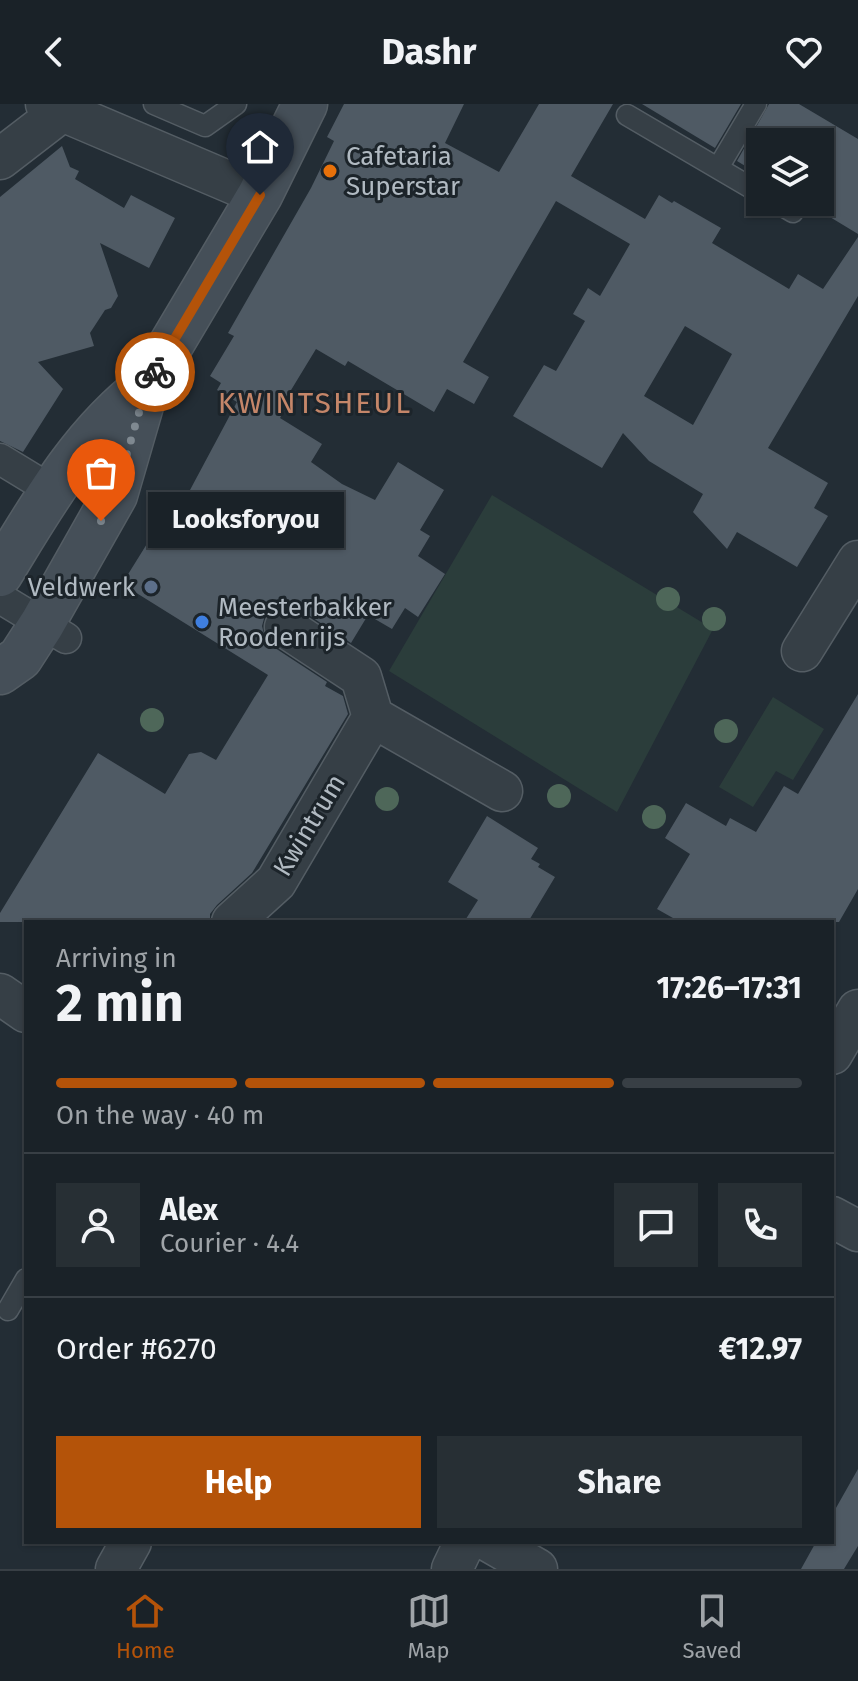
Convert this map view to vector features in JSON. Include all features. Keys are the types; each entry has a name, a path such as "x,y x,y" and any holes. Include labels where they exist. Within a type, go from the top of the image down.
{"main road":[{"path":"0,672 54,631 115,495 147,385 260,195 305,104"},
{"path":"0,574 51,490 93,435 125,402 147,385"}],"street":[{"path":"0,159 59,107 260,195"},
{"path":"0,459 51,490"},
{"path":"802,651 858,561"},
{"path":"0,598 54,631"},
{"path":"285,627 361,677 373,717 502,791"},
{"name":"Kwintrum","path":"234,920 276,882 373,717"},
{"path":"0,994 24,1011"},
{"path":"834,1051 858,1010"},
{"path":"834,1218 858,1231"},
{"path":"116,1569 130,1544"},
{"path":"452,1569 464,1544"},
{"path":"493,1544 537,1569"}],"lane":[{"path":"154,104 205,126 236,104"},
{"path":"718,168 756,104"},
{"path":"627,115 746,185"},
{"path":"8,1310 24,1282"}],"shaded area":[{"path":"492,495 713,629 617,812 389,671"},
{"path":"773,697 824,729 793,780 776,771 753,807 719,787"}],"building":[{"path":"344,104 464,104 445,143 499,172 539,104 613,104 571,176 645,219 659,195 672,203 674,201 721,228 712,243 789,289 798,274 823,289 858,237 858,296 768,448 828,483 814,508 828,516 797,567 737,532 727,549 693,512 703,494 649,461 623,433 602,468 513,416 544,365 556,371 585,321 573,314 588,288 600,296 630,244 556,201 463,362 489,377 474,404 447,389 434,412 348,361 345,366 316,349 285,400 289,403 280,418 322,444 311,462 342,484 375,500 398,462 444,490 420,530 430,536 418,556 445,574 418,617 405,608 392,629 368,615 351,643 287,604 275,606 265,615 262,626 265,638 272,646 327,682 325,686 343,696 348,714 252,873 217,905 210,914 210,920 0,922 0,913 98,753 165,794 189,754 201,752 216,760 268,675 122,584 163,518 207,545 190,490 237,402 217,390 221,383 210,376 234,336 228,333 311,188 334,141 327,137","holes":["685,326 732,354 693,425 644,396"]},
{"path":"642,104 741,104 715,148"},
{"path":"769,104 799,104 858,139 858,234 828,216 834,216 834,128 756,128"},
{"path":"746,145 746,166 737,161"},
{"path":"62,146 70,167 79,171 75,179 124,208 131,195 175,218 149,268 100,243 118,296 90,333 94,346 38,362 63,389 23,452 0,441 0,197"},
{"path":"858,694 858,889 839,922 676,920 657,909 690,854 665,838 686,803 726,826 730,818 756,832 784,786 798,794"},
{"path":"487,816 538,848 531,859 555,877 529,920 465,920 478,900 448,882"},
{"path":"858,1469 858,1546 844,1569 801,1569 815,1544 834,1544 834,1511"}],"way so far":[{"path":"101,521 115,495 147,385 155,372"}],"place":[{"name":"Cafetaria Superstar","path":"330,171"},
{"name":"Looksforyou","path":"101,521"},
{"name":"Veldwerk","path":"151,587"},
{"name":"Meesterbakker Roodenrijs","path":"202,622"}],"district":[{"name":"KWINTSHEUL","path":"315,403"}],"route":[{"path":"155,372 260,195"}]}
